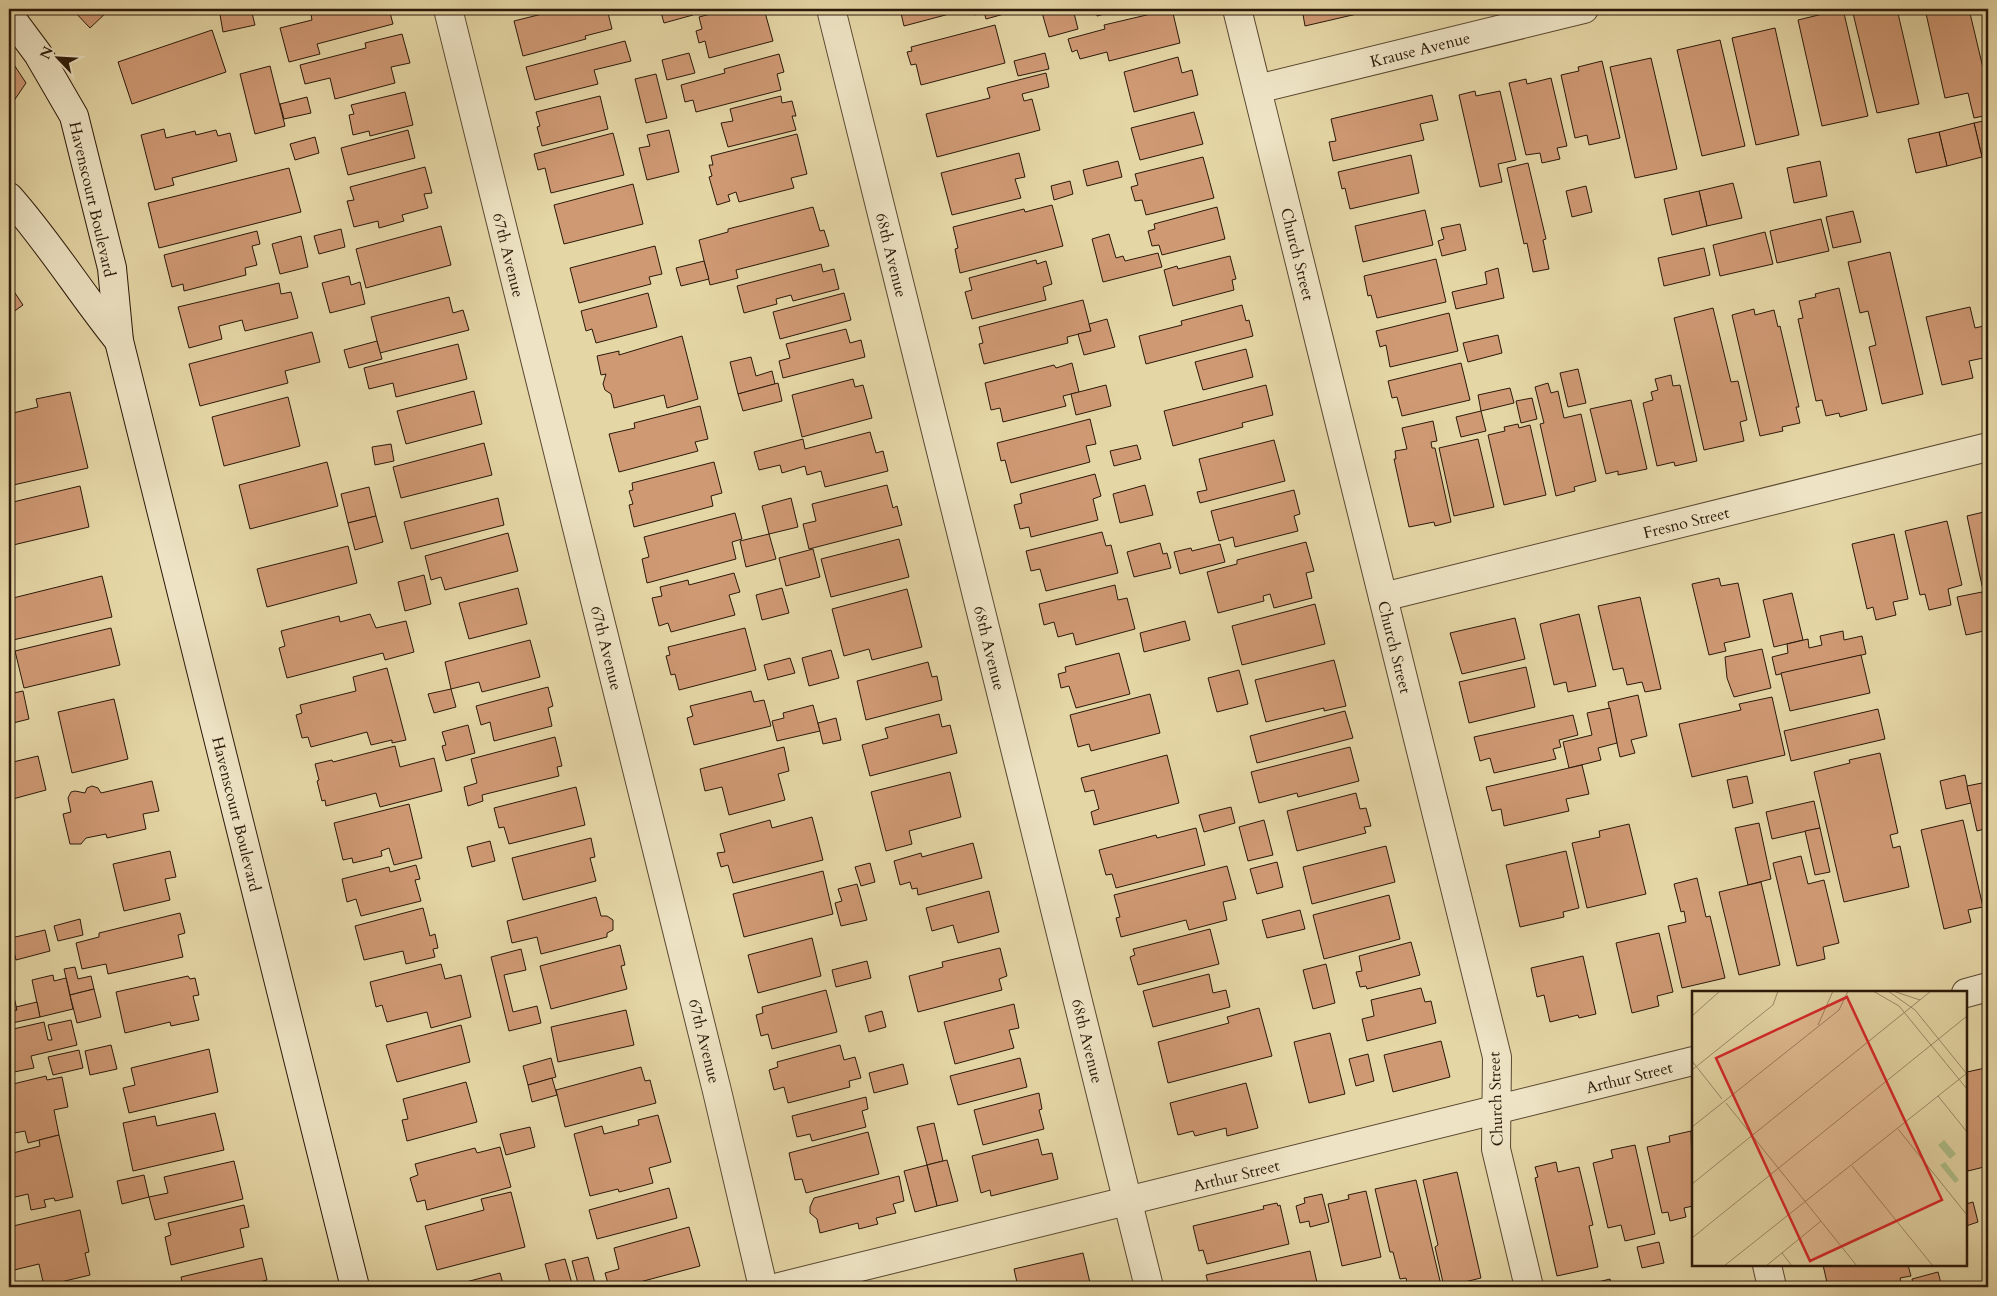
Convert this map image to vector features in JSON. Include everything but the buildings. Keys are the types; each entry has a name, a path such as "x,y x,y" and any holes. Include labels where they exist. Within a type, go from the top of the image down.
{"street":[{"name":"67th Avenue","path":"448,9 764,1287"},
{"name":"68th Avenue","path":"831,9 1149,1287"},
{"name":"Church Street","path":"1238,9 1497,1057 1498,1161 1529,1287"},
{"name":"Krause Avenue","path":"1257,89 1584,9"},
{"name":"Havenscourt Boulevard","path":"9,15 38,54 74,116 112,268 119,341 355,1287"},
{"name":"Havenscourt Boulevard","path":"9,197 32,223 84,298 119,341"},
{"name":"Fresno Street","path":"1383,597 1988,446"},
{"path":"1967,993 1988,988"},
{"name":"Arthur Street","path":"779,1287 1692,1061"},
{"path":"1767,1266 1772,1287"}]}
